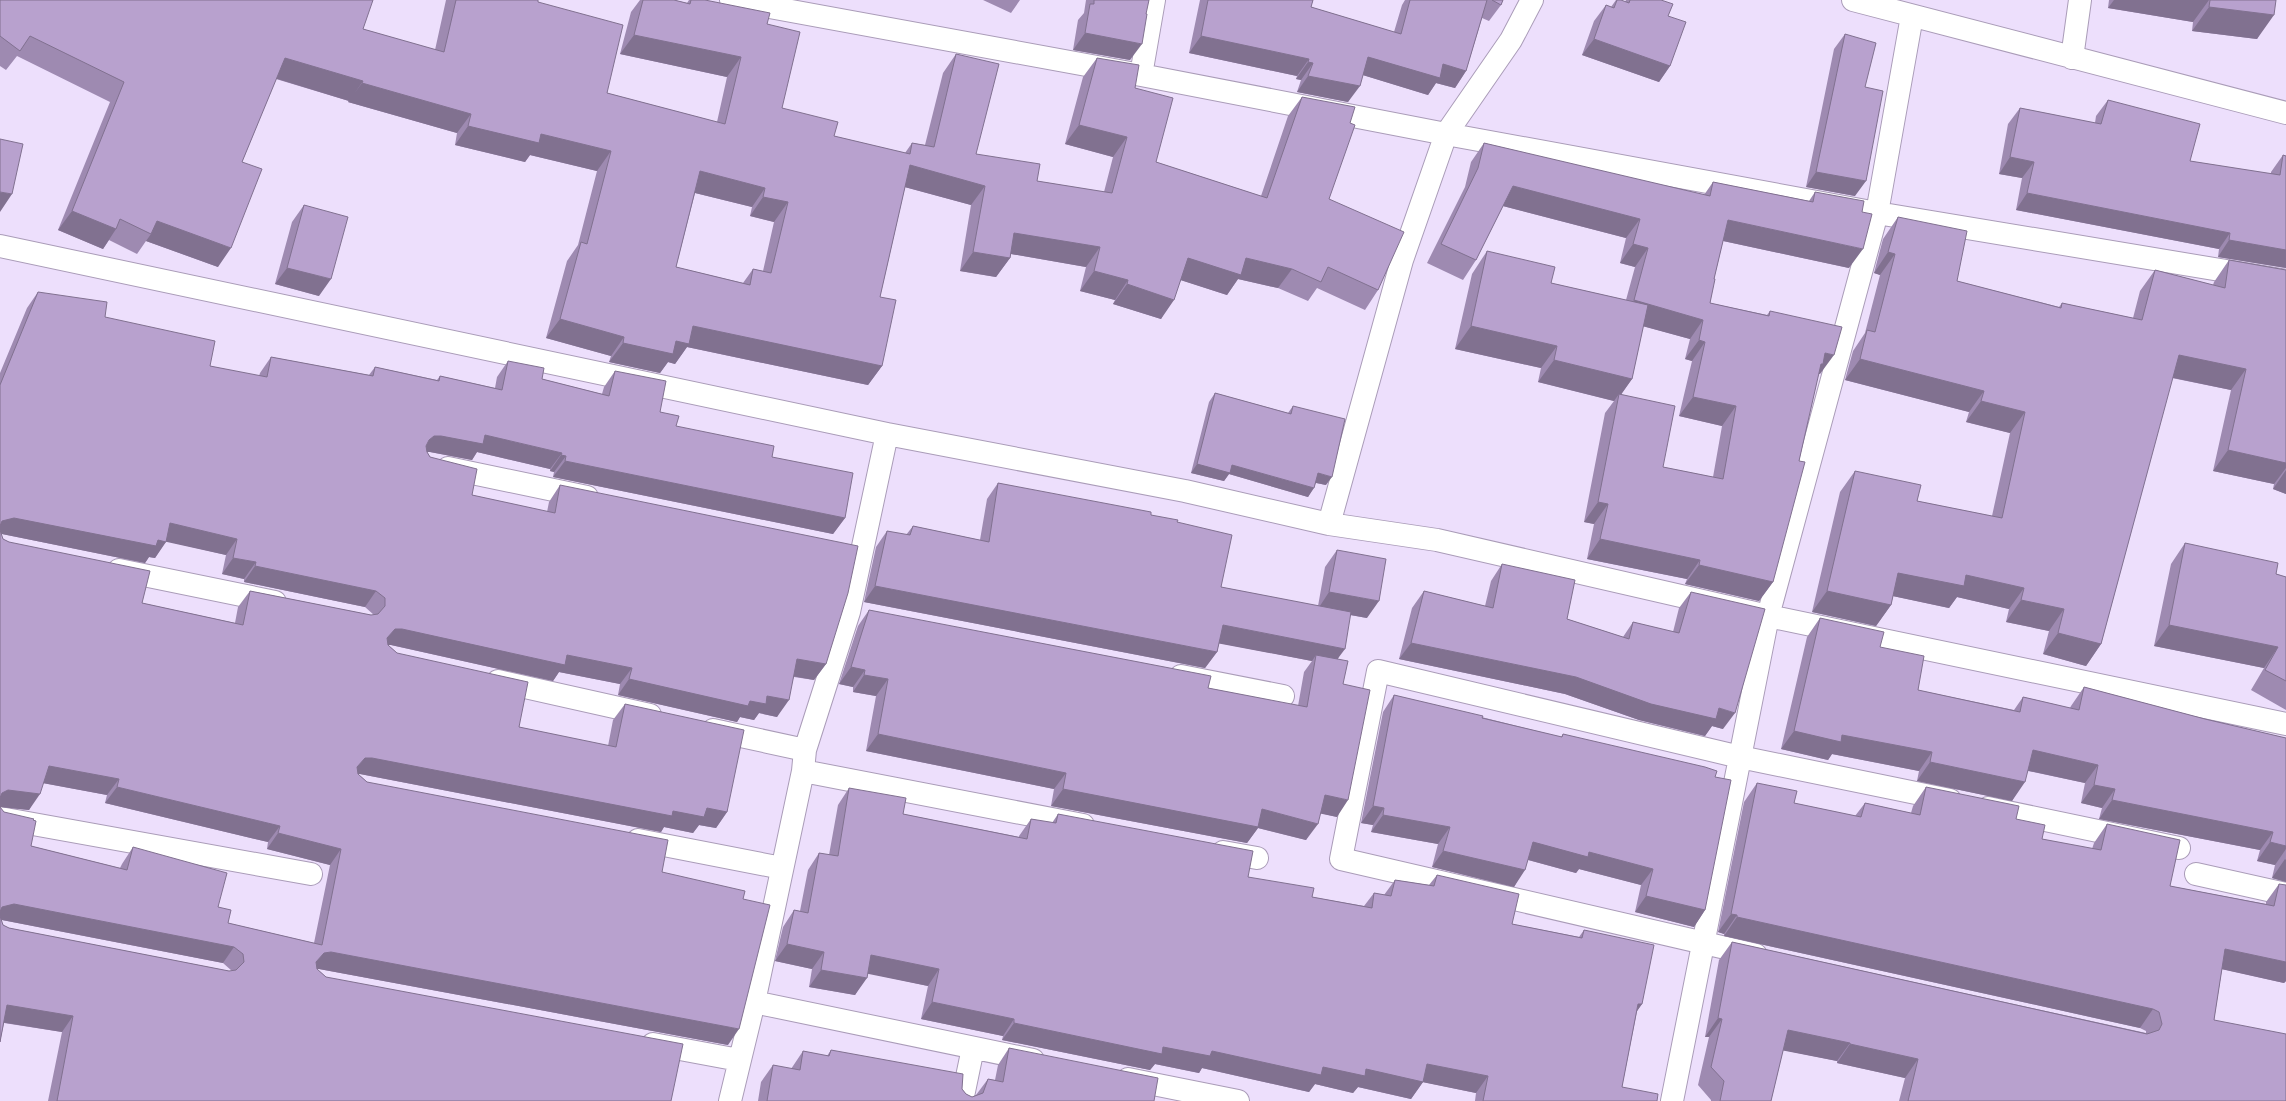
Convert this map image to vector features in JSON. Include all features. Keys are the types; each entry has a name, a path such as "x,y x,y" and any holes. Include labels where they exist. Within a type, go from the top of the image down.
{"street":[{"path":"731,0 776,4 1446,134 1876,213 2286,281"},
{"path":"1141,74 1154,0"},
{"path":"1329,524 1402,260 1446,134 1510,40 1532,0"},
{"path":"1853,0 2286,113"},
{"path":"2072,58 2080,0"},
{"path":"1672,1101 1768,616 1876,213 1912,16"},
{"path":"0,246 887,434 1185,491 1329,524 1437,540 1768,616 2286,724"},
{"path":"730,1101 754,1002 804,761 849,612 887,434"},
{"path":"427,464 605,500"},
{"path":"839,548 862,553"},
{"path":"100,566 293,605"},
{"path":"849,612 873,616"},
{"path":"1773,959 1703,944 1342,859 1378,671 1740,757 2179,848"},
{"path":"1159,672 1283,696"},
{"path":"480,677 666,719"},
{"path":"697,726 804,761 1100,828"},
{"path":"0,818 312,874"},
{"path":"617,836 782,868"},
{"path":"1202,848 1257,858"},
{"path":"2196,874 2286,894"},
{"path":"754,1002 1051,1064"},
{"path":"630,1040 739,1060"},
{"path":"962,1101 974,1048"},
{"path":"1105,1074 1197,1097 1238,1101"}],"building":[{"path":"0,0 373,0 363,29 444,52 456,0 538,0 538,2 623,25 607,93 725,124 741,57 634,35 643,0 674,0 690,4 691,0 705,0 770,13 767,24 800,32 782,108 838,122 834,136 910,154 912,143 934,147 956,54 999,64 976,154 1040,164 1037,181 1112,193 1127,137 1079,125 1097,58 1139,65 1135,88 1173,98 1156,162 1267,198 1302,97 1355,107 1350,123 1355,125 1329,199 1404,232 1378,290 1328,267 1321,282 1292,269 1246,258 1241,275 1188,258 1174,300 1127,284 1128,280 1094,271 1100,247 1014,233 1010,258 973,252 985,186 910,165 880,297 896,300 882,366 693,326 689,344 676,341 673,354 623,343 624,337 560,319 581,242 587,244 611,151 541,134 539,143 468,126 471,114 362,83 363,81 285,58 242,162 262,169 231,248 157,221 151,234 120,219 116,229 72,211 124,82 30,36 20,51 0,36","holes":["700,171 765,188 763,197 788,202 771,273 753,269 750,285 676,267"]},
{"path":"1094,0 1149,0 1142,44 1085,33 1090,4 1094,4"},
{"path":"1208,0 1313,0 1311,7 1401,34 1410,0 1487,0 1466,71 1443,64 1440,78 1368,57 1360,86 1308,76 1313,63 1308,62 1309,59 1201,36"},
{"path":"1492,0 1503,0 1501,5"},
{"path":"1617,0 1629,3 1630,0 1661,0 1673,4 1668,16 1686,22 1670,66 1594,39 1606,5 1614,8"},
{"path":"2210,0 2276,0 2274,15 2209,7"},
{"path":"1845,34 1876,43 1865,87 1883,91 1866,181 1816,172"},
{"path":"2108,100 2200,124 2190,161 2280,175 2283,155 2286,156 2286,250 2229,240 2230,233 2027,193 2034,162 2010,157 2020,108 2101,124"},
{"path":"0,139 23,144 12,194 0,192"},
{"path":"1484,143 1710,196 1713,182 1813,202 1815,192 1864,201 1862,212 1872,214 1863,249 1728,220 1710,303 1769,316 1770,311 1842,327 1834,355 1825,353 1823,364 1821,364 1799,461 1805,462 1773,582 1699,565 1700,560 1600,539 1608,504 1598,502 1619,394 1675,406 1663,467 1723,479 1736,406 1693,397 1705,342 1699,340 1703,320 1634,300 1648,248 1633,244 1640,219 1513,186 1476,260 1441,244 1478,168"},
{"path":"304,205 348,217 331,279 287,268"},
{"path":"1898,217 1967,231 1957,281 2061,308 2062,303 2142,320 2155,270 2225,288 2229,260 2286,270 2286,463 2228,450 2246,369 2179,355 2101,644 2058,633 2064,609 2021,600 2024,588 1966,575 1964,586 1898,573 1891,605 1827,591 1855,471 1921,485 1917,501 2002,518 2025,412 1981,401 1984,391 1860,359 1867,330 1875,332 1895,254 1888,252"},
{"path":"1487,251 1555,267 1551,283 1648,305 1632,379 1554,360 1557,346 1471,326"},
{"path":"38,292 107,302 105,317 215,341 210,366 267,377 271,357 373,376 375,367 439,381 440,376 502,390 508,361 544,368 542,379 609,396 615,371 666,381 660,412 679,416 676,426 774,446 772,457 853,473 845,518 565,461 566,456 561,455 562,453 485,435 483,444 434,436 429,440 426,446 430,457 477,469 472,495 555,513 560,485 858,546 848,593 826,664 797,659 789,700 767,696 766,704 750,701 748,706 629,679 632,668 567,655 565,665 402,629 395,629 387,638 388,645 397,653 528,682 519,727 616,747 625,704 744,730 727,812 707,808 704,817 673,811 672,816 372,758 365,758 357,767 358,774 367,782 668,840 662,872 745,891 743,899 770,905 739,1029 331,952 324,953 316,962 317,969 326,977 683,1044 671,1101 57,1101 73,1016 7,1005 0,1042 0,916 3,925 9,928 229,971 236,970 244,962 243,954 234,947 14,904 2,907 0,912 0,807 4,812 34,819 33,820 36,821 31,846 127,870 133,847 227,873 218,907 231,910 228,923 322,945 341,849 278,833 280,826 117,787 119,779 49,766 40,794 8,790 2,793 0,798 0,530 3,539 9,542 150,571 142,603 243,625 250,591 371,615 378,614 385,606 385,598 376,591 255,566 256,562 233,558 237,539 170,523 166,542 158,540 156,546 14,518 2,521 0,526 0,385"},
{"path":"1215,393 1291,414 1293,406 1345,419 1332,477 1318,473 1314,488 1232,465 1230,473 1197,464"},
{"path":"998,483 1151,512 1151,515 1178,520 1177,522 1232,535 1221,587 1351,612 1345,649 1223,625 1217,652 875,586 887,531 910,535 913,526 989,542"},
{"path":"2185,543 2278,563 2276,574 2286,577 2286,681 2265,670 2278,647 2169,625"},
{"path":"1337,550 1386,559 1379,601 1329,592"},
{"path":"1502,564 1575,580 1567,619 1629,639 1633,622 1679,633 1691,592 1765,609 1735,713 1719,708 1716,719 1651,704 1576,677 1411,643 1424,591 1493,608"},
{"path":"869,610 1211,676 1208,688 1307,707 1316,655 1348,661 1343,684 1370,690 1348,800 1325,795 1318,824 1262,809 1258,827 1063,789 1066,773 878,734 888,679 864,675 865,670 851,667"},
{"path":"1820,618 1884,632 1880,647 1924,656 1918,690 2020,712 2023,697 2079,710 2084,687 2205,719 2286,738 2286,846 2270,842 2273,832 2112,800 2115,789 2094,785 2098,765 2033,750 2025,782 1930,762 1932,752 1842,735 1841,742 1794,731"},
{"path":"1394,695 1483,716 1482,718 1562,737 1563,734 1705,767 1717,771 1715,777 1731,780 1705,910 1646,896 1653,869 1589,852 1588,857 1533,842 1525,870 1443,851 1450,827 1383,815 1384,808 1373,806"},
{"path":"1757,783 1797,791 1794,803 1861,817 1865,803 1920,815 1926,787 2019,806 2016,819 2045,825 2042,839 2101,850 2107,824 2180,840 2170,886 2274,906 2279,884 2286,885 2286,962 2225,949 2214,1020 2286,1034 2286,1101 1908,1101 1918,1059 1788,1030 1771,1101 1720,1101 1724,1081 1711,1067 1722,1019 1718,1018 1732,942 2147,1034 2159,1030 2162,1024 2159,1012 2153,1009 1737,917 1737,915 1731,914"},
{"path":"849,788 906,798 903,814 1027,839 1031,819 1056,823 1058,814 1253,851 1248,877 1314,888 1312,897 1372,908 1374,893 1391,896 1395,880 1434,886 1437,875 1519,894 1512,924 1582,938 1584,930 1654,945 1642,1004 1638,1004 1622,1087 1658,1094 1657,1101 1483,1101 1488,1076 1427,1064 1423,1082 1366,1069 1365,1076 1323,1067 1321,1075 1212,1051 1210,1056 1163,1047 1162,1054 1014,1023 1014,1019 932,1002 939,969 871,955 867,978 821,970 824,952 787,944 794,910 808,913 819,853 838,856"},
{"path":"1009,1048 1158,1078 1154,1101 767,1101 773,1065 800,1070 803,1051 829,1056 831,1050 963,1074 962,1089 966,1094 972,1097 983,1093 988,1079 1003,1082"}]}
